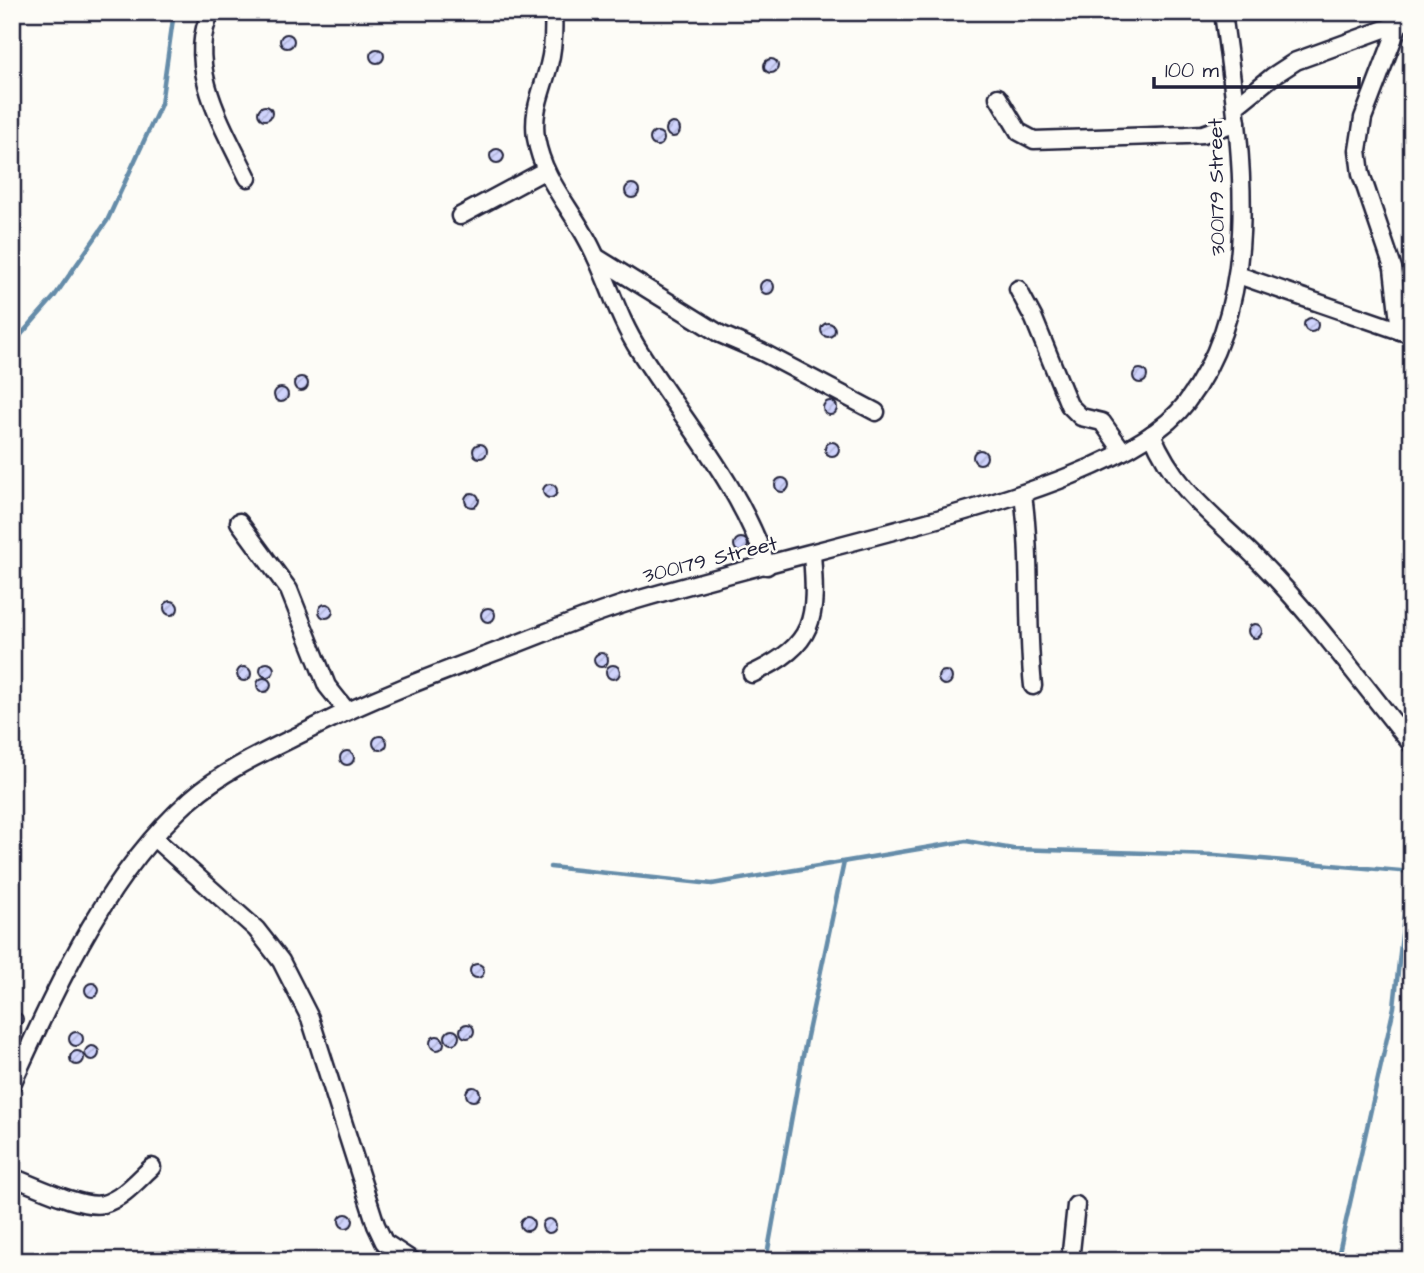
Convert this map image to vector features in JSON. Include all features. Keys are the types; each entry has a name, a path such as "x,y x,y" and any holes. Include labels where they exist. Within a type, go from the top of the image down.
{"street":[{"path":"211,12 203,34 208,87 248,178"},
{"path":"553,12 549,65 535,108 537,141 544,172 596,257 624,324 736,492 758,537 767,566"},
{"name":"300179 Street","path":"12,1084 103,907 154,838 191,799 232,770 347,712 608,609 1023,495 1152,434 1179,411 1207,367 1238,275 1241,219 1237,114 1223,12"},
{"path":"998,97 1019,132 1034,139 1194,134 1237,114 1273,76 1296,61 1406,22"},
{"path":"1406,22 1366,108 1358,150 1361,174 1393,268 1406,333"},
{"path":"460,216 544,172"},
{"path":"596,257 720,334 762,352 876,412"},
{"path":"1238,275 1406,333"},
{"path":"1018,289 1069,405 1081,417 1102,422 1122,450"},
{"path":"1152,434 1164,463 1194,500 1262,564 1412,745"},
{"path":"1023,495 1029,555 1029,642 1033,686"},
{"path":"239,522 289,590 327,686 347,712"},
{"path":"752,674 785,655 806,631 813,616 815,600 812,554"},
{"path":"154,838 256,929 281,961 310,1018 376,1225 384,1242 413,1261"},
{"path":"12,1177 86,1203 102,1204 121,1195 152,1167"},
{"path":"1070,1261 1076,1205"}],"building":[{"path":"287,34 292,36 292,46 287,48 282,46 280,41 282,36"},
{"path":"377,49 382,51 382,61 377,63 372,61 370,56 372,51"},
{"path":"771,59 776,61 776,71 771,73 766,71 764,66 766,61"},
{"path":"265,106 270,108 270,118 265,120 260,118 258,113 260,108"},
{"path":"673,123 678,125 678,135 673,137 668,135 666,130 668,125"},
{"path":"657,132 662,134 662,144 657,146 652,144 650,139 652,134"},
{"path":"497,149 502,151 502,161 497,163 492,161 490,156 492,151"},
{"path":"632,184 637,186 637,196 632,198 627,196 625,191 627,186"},
{"path":"767,280 772,282 772,292 767,294 762,292 760,287 762,282"},
{"path":"1311,318 1316,320 1316,330 1311,332 1306,330 1304,325 1306,320"},
{"path":"828,323 833,325 833,335 828,337 823,335 821,330 823,325"},
{"path":"1140,369 1145,371 1145,381 1140,383 1135,381 1133,376 1135,371"},
{"path":"301,377 306,379 306,389 301,391 296,389 294,384 296,379"},
{"path":"281,388 286,390 286,400 281,402 276,400 274,395 276,390"},
{"path":"830,401 835,403 835,413 830,415 825,413 823,408 825,403"},
{"path":"832,442 837,444 837,454 832,456 827,454 825,449 827,444"},
{"path":"480,444 485,446 485,456 480,458 475,456 473,451 475,446"},
{"path":"980,450 985,452 985,462 980,464 975,462 973,457 975,452"},
{"path":"782,478 787,480 787,490 782,492 777,490 775,485 777,480"},
{"path":"550,484 555,486 555,496 550,498 545,496 543,491 545,486"},
{"path":"472,493 477,495 477,505 472,507 467,505 465,500 467,495"},
{"path":"741,538 746,540 746,550 741,552 736,550 734,545 736,540"},
{"path":"171,601 176,603 176,613 171,615 166,613 164,608 166,603"},
{"path":"326,604 331,606 331,616 326,618 321,616 319,611 321,606"},
{"path":"488,608 493,610 493,620 488,622 483,620 481,615 483,610"},
{"path":"1255,624 1260,626 1260,636 1255,638 1250,636 1248,631 1250,626"},
{"path":"601,653 606,655 606,665 601,667 596,665 594,660 596,655"},
{"path":"267,663 272,665 272,675 267,677 262,675 260,670 262,665"},
{"path":"613,665 618,667 618,677 613,679 608,677 606,672 608,667"},
{"path":"244,667 249,669 249,679 244,681 239,679 237,674 239,669"},
{"path":"945,671 950,673 950,683 945,685 940,683 938,678 940,673"},
{"path":"264,678 269,680 269,690 264,692 259,690 257,685 259,680"},
{"path":"380,736 385,738 385,748 380,750 375,748 373,743 375,738"},
{"path":"347,751 352,753 352,763 347,765 342,763 340,758 342,753"},
{"path":"477,964 482,966 482,976 477,978 472,976 470,971 472,966"},
{"path":"92,983 97,985 97,995 92,997 87,995 85,990 87,985"},
{"path":"12,1014 22,1014 22,1024 12,1024"},
{"path":"467,1024 472,1026 472,1036 467,1038 462,1036 460,1031 462,1026"},
{"path":"452,1030 457,1032 457,1042 452,1044 447,1042 445,1037 447,1032"},
{"path":"76,1032 81,1034 81,1044 76,1046 71,1044 69,1039 71,1034"},
{"path":"437,1036 442,1038 442,1048 437,1050 432,1048 430,1043 432,1038"},
{"path":"92,1046 97,1048 97,1058 92,1060 87,1058 85,1053 87,1048"},
{"path":"77,1051 82,1053 82,1063 77,1065 72,1063 70,1058 72,1053"},
{"path":"473,1087 478,1089 478,1099 473,1101 468,1099 466,1094 468,1089"},
{"path":"346,1214 351,1216 351,1226 346,1228 341,1226 339,1221 341,1216"},
{"path":"527,1217 532,1219 532,1229 527,1231 522,1229 520,1224 522,1219"},
{"path":"549,1219 554,1221 554,1231 549,1233 544,1231 542,1226 544,1221"}],"waterway":[{"path":"12,345 54,297 107,221 161,104 174,12"},
{"path":"550,867 712,884 966,841 1013,849 1215,855 1412,872"},
{"path":"766,1261 802,1060 844,862"},
{"path":"1337,1261 1394,1007 1409,872"}]}
